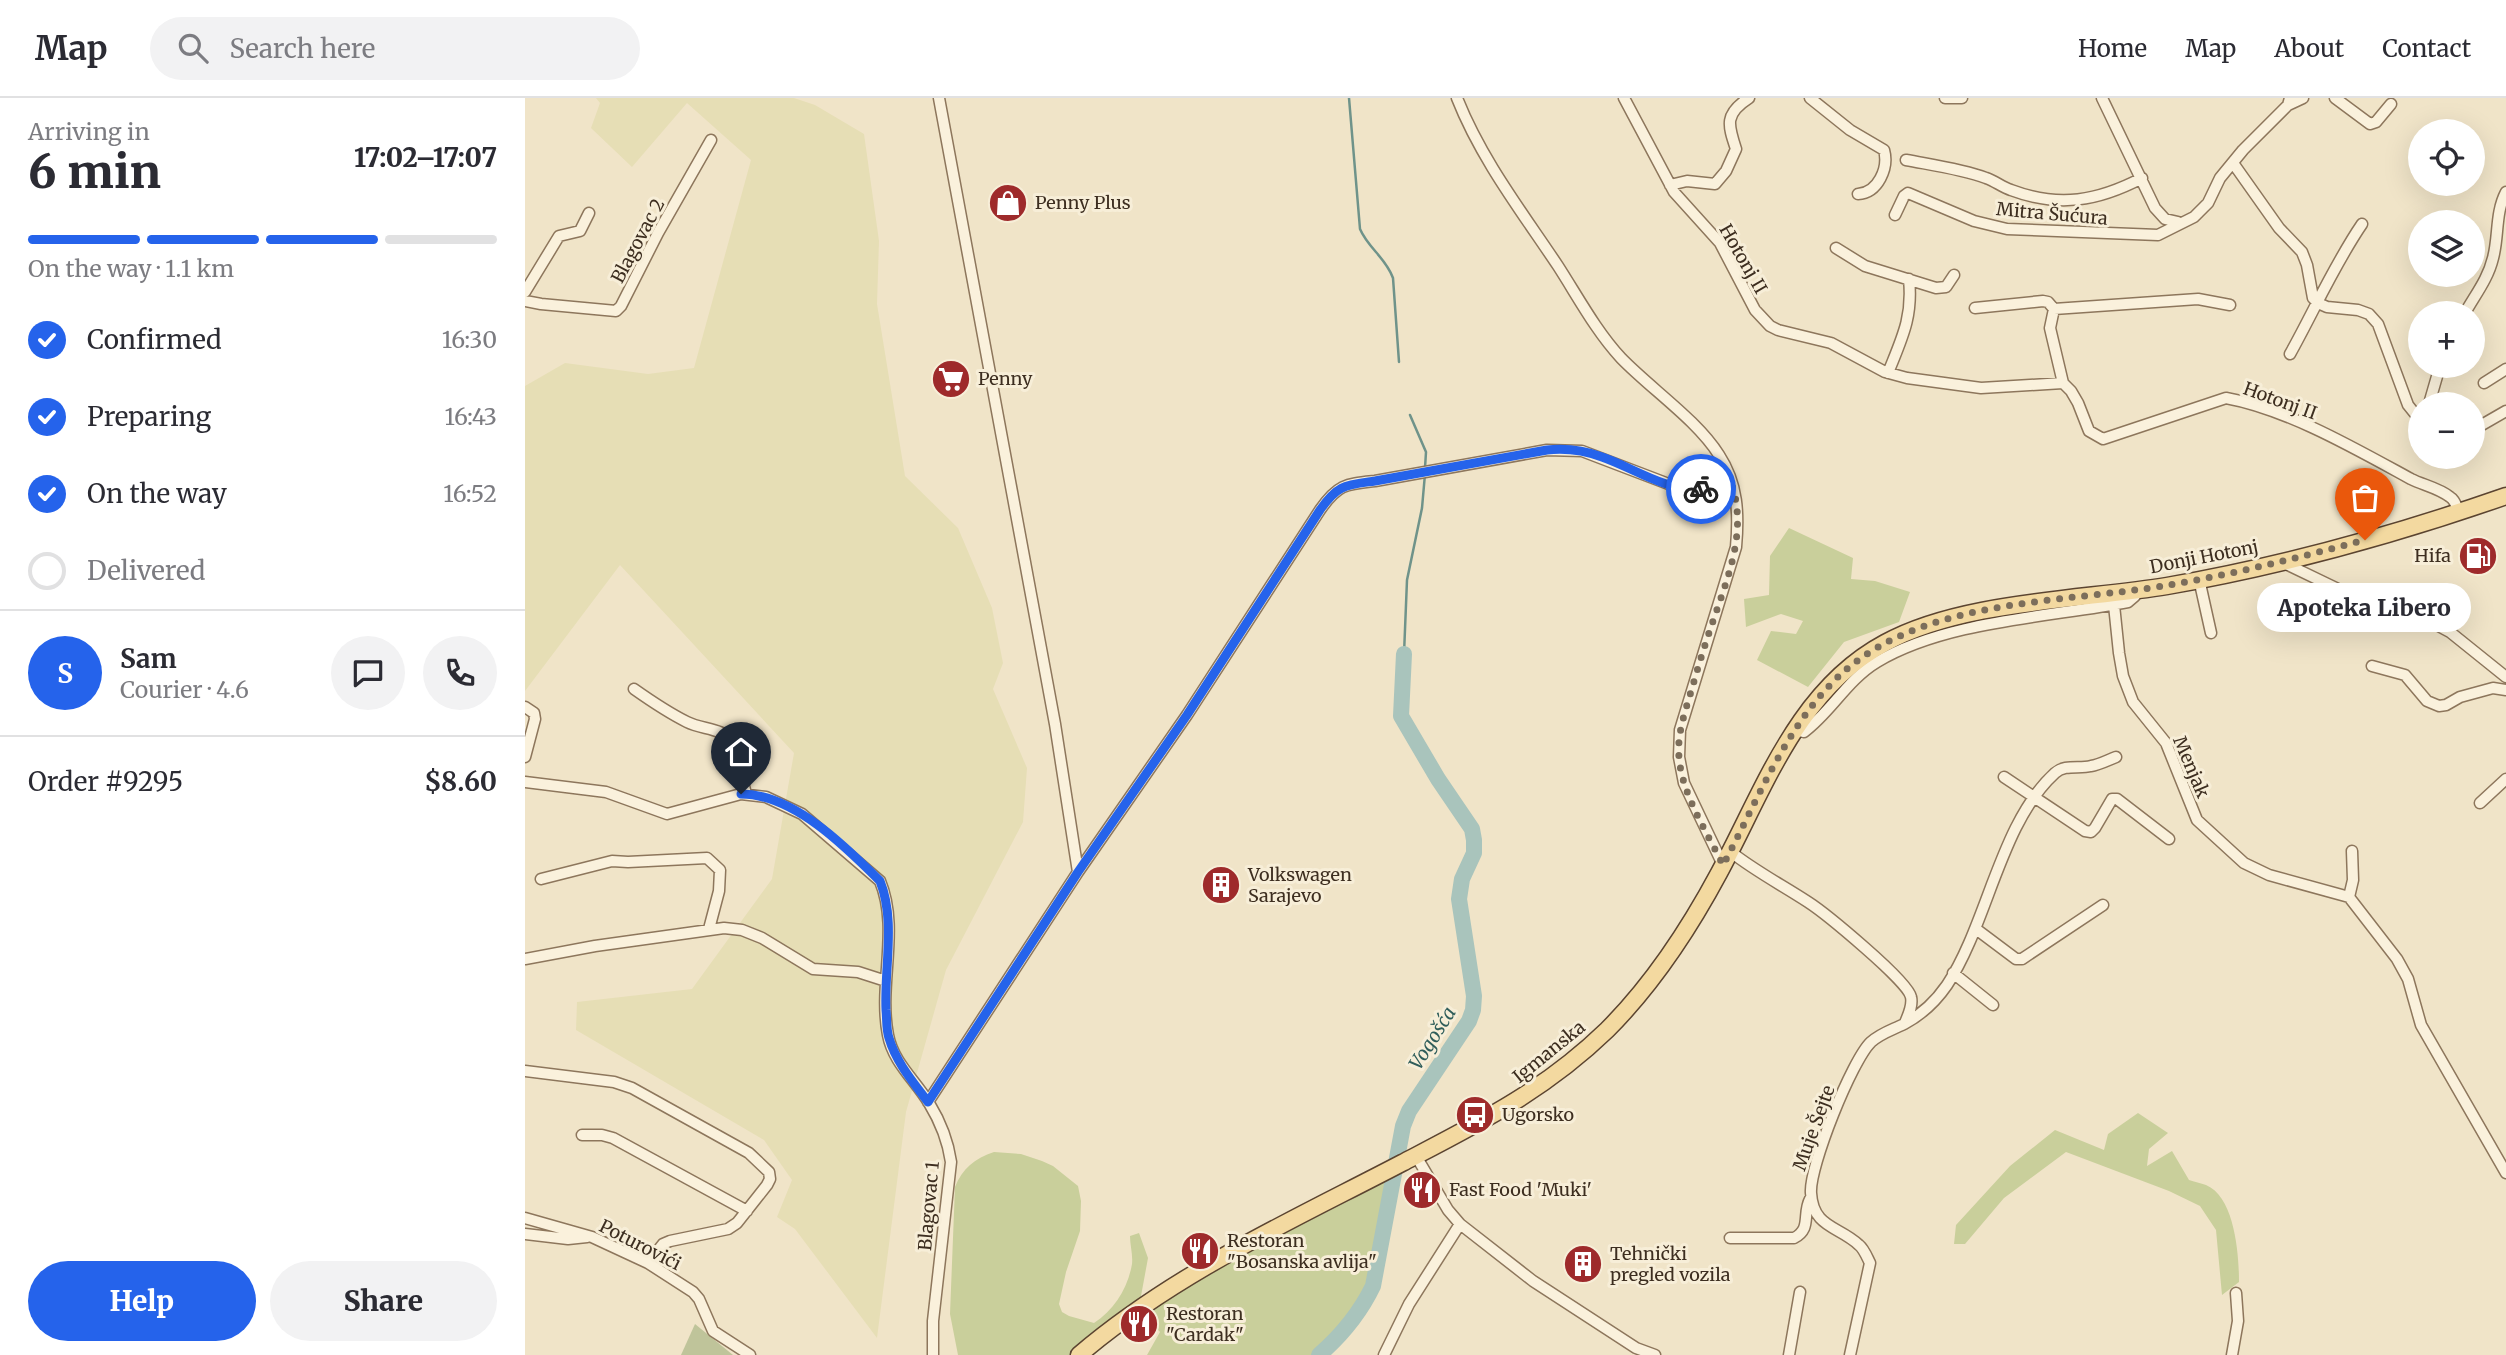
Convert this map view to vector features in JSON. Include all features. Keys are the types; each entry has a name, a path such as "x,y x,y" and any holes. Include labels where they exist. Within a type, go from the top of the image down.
{"main road":[{"name":"Donji Hotonj","path":"1905,634 1930,624 1999,609 2137,590 2280,561 2381,535 2506,496"},
{"name":"Igmanska","path":"1079,1355 1110,1329 1173,1285 1507,1108 1543,1084 1607,1030 1635,1000 1673,948 1727,858 1795,730 1811,706 1845,670 1887,642 1905,634"}],"street":[{"path":"939,98 1055,724 1078,872"},
{"path":"1457,98 1481,149 1593,321 1620,357 1701,434 1719,455 1737,496 1736,547 1680,730 1679,757 1685,783 1727,858 1751,868 1810,904 1889,970 1909,991 1912,998 1911,1009 1905,1023"},
{"name":"Hotonj II","path":"1624,98 1670,185 1720,243 1763,321 1778,330 1831,343 1888,373 1931,383 1981,388 2063,383"},
{"path":"1670,185 1687,181 1715,184 1721,179 1736,149 1729,131 1730,117 1735,109 1749,98"},
{"path":"1810,98 1850,130 1884,150 1886,157 1881,177 1870,192 1859,194"},
{"path":"1945,98 1962,98"},
{"path":"2102,98 2159,214 2165,219 2178,222"},
{"path":"2289,101 2303,98"},
{"path":"2335,98 2370,124 2376,122 2391,104"},
{"name":"Mitra Šućura","path":"1895,215 1904,196 1909,193 1974,221 2007,229 2158,234 2178,222 2194,217 2208,204 2220,178 2243,149 2289,101"},
{"name":"Blagovac 2","path":"525,300 554,306 617,311 711,140"},
{"name":"Mitra Šućura","path":"1906,160 1985,177 2010,190 2039,198 2095,198 2117,191 2142,178"},
{"path":"2233,163 2279,228 2302,252 2313,298 2327,307 2358,310 2369,314 2378,324 2408,405"},
{"path":"2472,301 2501,245 2500,205 2506,192"},
{"path":"525,292 559,236 580,231 589,213"},
{"path":"2290,354 2336,265 2362,224"},
{"path":"1836,248 1865,266 1935,288 1946,287 1954,275"},
{"path":"1888,373 1908,322 1912,301 1909,279"},
{"path":"1975,308 2043,301 2048,302 2054,309 2198,299 2230,305"},
{"name":"Hotonj II","path":"2054,309 2050,328 2063,383 2078,403 2089,431 2103,439 2226,398 2247,402 2337,439 2415,481 2440,491 2453,498 2458,510"},
{"path":"2484,383 2506,369"},
{"path":"2485,422 2506,411"},
{"path":"928,1102 1078,872 1187,715 1328,498 1339,487 1564,449 1603,457 1679,488 1705,489 1730,480"},
{"path":"2280,561 2338,589 2392,601 2450,632 2506,677"},
{"path":"2199,579 2211,633"},
{"path":"1795,730 1804,732 1814,725 1851,681 1877,662 1915,643 2005,622 2128,602 2137,590"},
{"name":"Menjak","path":"2115,605 2123,676 2133,702 2167,743 2197,820 2244,863 2269,875 2349,897"},
{"path":"2372,666 2405,675 2427,701 2439,706 2493,688 2506,691"},
{"path":"634,689 691,724 718,730 728,737 733,742 745,794"},
{"path":"525,707 534,713 535,719 525,757"},
{"name":"Muje Šejte","path":"1850,1355 1870,1263 1860,1245 1819,1218 1813,1208 1811,1177 1860,1058 1869,1044 1881,1034 1905,1023 1936,999 1953,974 1976,929 2004,856 2035,797 2057,771 2070,767 2090,767 2116,757"},
{"path":"2004,777 2085,831 2091,832 2112,799 2117,799 2169,839"},
{"path":"2480,803 2506,779"},
{"name":"Blagovac 1","path":"525,782 606,792 667,814 745,794 766,797 802,814 880,881 885,892 888,915 888,1034 900,1065 928,1102 949,1144 951,1162 933,1321 933,1355"},
{"path":"2352,851 2353,880 2349,897 2390,947 2408,979 2421,1025 2506,1174"},
{"path":"541,879 612,861 707,858 720,870 719,891 709,929"},
{"path":"1976,929 2016,959 2022,959 2103,905"},
{"path":"525,959 709,929 742,930 762,938 813,969 858,972 886,981"},
{"path":"1953,974 1993,1005"},
{"path":"525,1071 621,1083 749,1153 769,1172 770,1179 747,1212 728,1229 663,1244 648,1263"},
{"path":"582,1135 613,1138 747,1212"},
{"path":"1416,1156 1448,1210 1460,1224 1533,1281 1634,1351 1655,1355"},
{"path":"1730,1238 1794,1238 1802,1234 1806,1227 1807,1205 1811,1195"},
{"name":"Poturovići","path":"525,1218 592,1237 648,1263 694,1292 713,1331 750,1355"},
{"path":"1384,1355 1409,1304 1460,1224"},
{"path":"525,1234 568,1239 592,1237"},
{"path":"1789,1355 1800,1292"},
{"path":"2232,1355 2238,1321 2236,1293"}],"shaded area":[{"path":"596,98 794,98 815,105 864,134 879,241 877,304 905,476 958,528 992,608 1003,663 993,689 1027,768 1023,822 946,970 906,1112 877,1338 795,1229 777,1217 792,1180 764,1140 576,1030 577,1002 692,989 772,879 794,753 620,565 525,691 525,386 565,363 648,374 694,368 751,160 687,103 632,167 591,128 600,103"}],"green space":[{"path":"1789,528 1853,558 1851,579 1875,581 1910,592 1899,622 1844,642 1808,687 1757,660 1771,631 1796,634 1803,621 1781,614 1746,627 1744,599 1769,595 1770,556"},
{"path":"2138,1113 2168,1133 2149,1149 2147,1166 2172,1151 2189,1180 2206,1185 2216,1192 2229,1214 2236,1243 2239,1282 2222,1295 2216,1230 2200,1206 2169,1191 2066,1152 2004,1198 1965,1244 1954,1244 1956,1225 2010,1166 2055,1130 2104,1150 2108,1134"},
{"path":"994,1152 1021,1154 1042,1161 1053,1166 1078,1186 1081,1201 1080,1231 1066,1272 1059,1304 1062,1312 1069,1316 1094,1323 1114,1305 1130,1273 1130,1236 1139,1233 1148,1258 1139,1307 1393,1169 1373,1286 1350,1323 1319,1355 1147,1355 1160,1332 1139,1308 1081,1355 958,1355 950,1314 955,1187 970,1165"},
{"path":"695,1324 733,1355 681,1355"}],"waterway":[{"path":"1349,98 1360,229 1393,278 1399,362"},
{"path":"1410,415 1426,452 1425,468"},
{"path":"1404,654 1407,580 1422,508 1425,474"},
{"name":"Vogošća","path":"1319,1355 1350,1323 1373,1286 1403,1126 1409,1111 1469,1021 1473,1010 1474,996 1459,899 1462,879 1474,853 1472,829 1438,779 1401,716 1404,654"}],"way so far":[{"path":"1701,489 1730,480 1737,496 1736,547 1680,730 1679,757 1685,783 1723,865 1785,747 1811,706 1845,670 1887,642 1930,624 1964,616 2169,585 2365,540"}],"place":[{"name":"Penny Plus","path":"1008,203"},
{"name":"Penny","path":"951,379"},
{"name":"Apoteka Libero","path":"2365,540"},
{"name":"Hifa","path":"2478,556"},
{"name":"Volkswagen Sarajevo","path":"1221,885"},
{"name":"Ugorsko","path":"1475,1115"},
{"name":"Fast Food 'Muki'","path":"1422,1190"},
{"name":"Restoran \"Bosanska avlija\"","path":"1200,1251"},
{"name":"Tehnički pregled vozila","path":"1583,1264"},
{"name":"Restoran \"Cardak\"","path":"1139,1324"}],"route":[{"path":"741,794 766,797 802,814 880,881 885,892 888,915 885,992 888,1034 900,1065 928,1102 1078,872 1187,715 1328,498 1339,487 1564,449 1603,457 1679,488 1701,489"}]}
